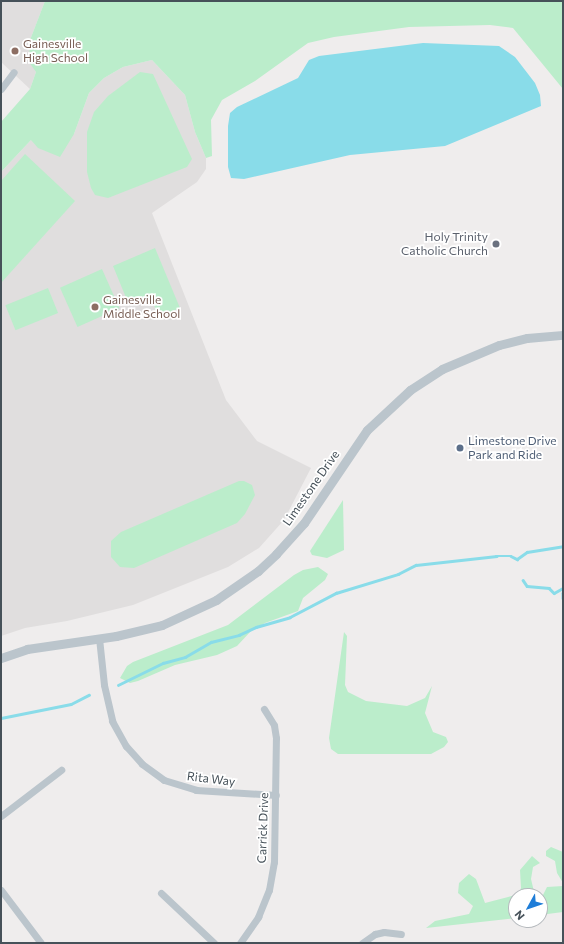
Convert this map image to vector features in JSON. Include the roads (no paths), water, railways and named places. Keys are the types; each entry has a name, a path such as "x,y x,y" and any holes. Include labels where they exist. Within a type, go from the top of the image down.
{"street":[{"path":"1,89 14,72"},
{"name":"Limestone Drive","path":"1,658 27,649 138,632 170,622 216,600 258,571 304,523 367,430 410,390 442,369 499,345 527,338 563,335"},
{"name":"Rita Way","path":"99,638 104,685 112,721 126,746 142,764 164,780 196,790 276,795"},
{"name":"Carrick Drive","path":"240,943 258,917 269,890 274,862 276,738 274,725 264,709"},
{"path":"1,816 61,770"},
{"path":"1,890 41,943"},
{"path":"161,893 214,943"},
{"path":"362,943 384,932 401,934"}],"water":[{"path":"423,43 499,46 515,57 535,83 540,95 541,106 445,146 350,155 244,179 231,178 228,167 228,126 230,113 237,107 298,78 309,60 319,56"}],"waterway":[{"path":"118,685 163,663 185,657 211,642 239,635 256,627 290,617 336,593 398,574 416,565 496,556 511,556 517,559 527,552 563,546"},
{"path":"523,580 527,586 549,588 554,593 563,588"},
{"path":"563,593 563,598"},
{"path":"1,718 71,704 89,695"}],"place":[{"name":"Gainesville High School","path":"15,51"},
{"name":"Holy Trinity Catholic Church","path":"496,244"},
{"name":"Gainesville Middle School","path":"95,307"},
{"name":"Limestone Drive Park and Ride","path":"460,448"}]}
